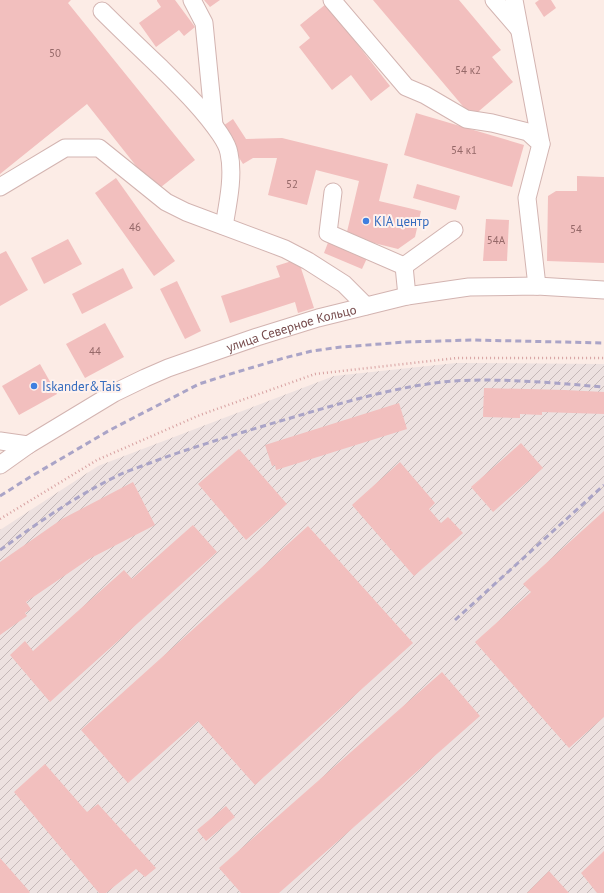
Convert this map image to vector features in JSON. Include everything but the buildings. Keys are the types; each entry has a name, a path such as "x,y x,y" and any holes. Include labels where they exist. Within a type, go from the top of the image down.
{"street":[{"path":"192,0 204,23 214,125"},
{"path":"332,0 406,87 425,95 466,119 492,122 528,132 541,144"},
{"path":"494,0 519,29"},
{"path":"514,0 541,144 527,198 537,286"},
{"path":"102,11 194,102 214,125 228,147 230,154 230,186 224,226"},
{"path":"0,187 65,148 99,148 166,202 186,212 285,249 308,260 344,284 366,306"},
{"path":"333,192 328,233 404,266"},
{"path":"404,266 454,230"},
{"path":"404,266 407,296"},
{"name":"улица Северное Кольцо","path":"0,465 28,445 114,393 168,368 300,323 407,296 469,287 537,286 604,290"},
{"path":"0,441 28,445"}],"path":[{"path":"0,519 97,460 200,415 315,374 457,358 604,358"}],"shaded area":[{"path":"456,363 604,364 604,893 0,893 0,530 98,466 334,376"}],"railway":[{"path":"0,496 110,430 199,384 284,358 312,351 341,347 406,342 474,340 604,343"},
{"path":"0,550 42,520 101,484 122,474 204,444 349,401 390,391 432,383 453,381 510,381 604,387"},
{"path":"455,620 604,485"}],"place":[{"name":"KIA центр","path":"366,221"},
{"name":"Iskander&Tais","path":"34,386"}]}
